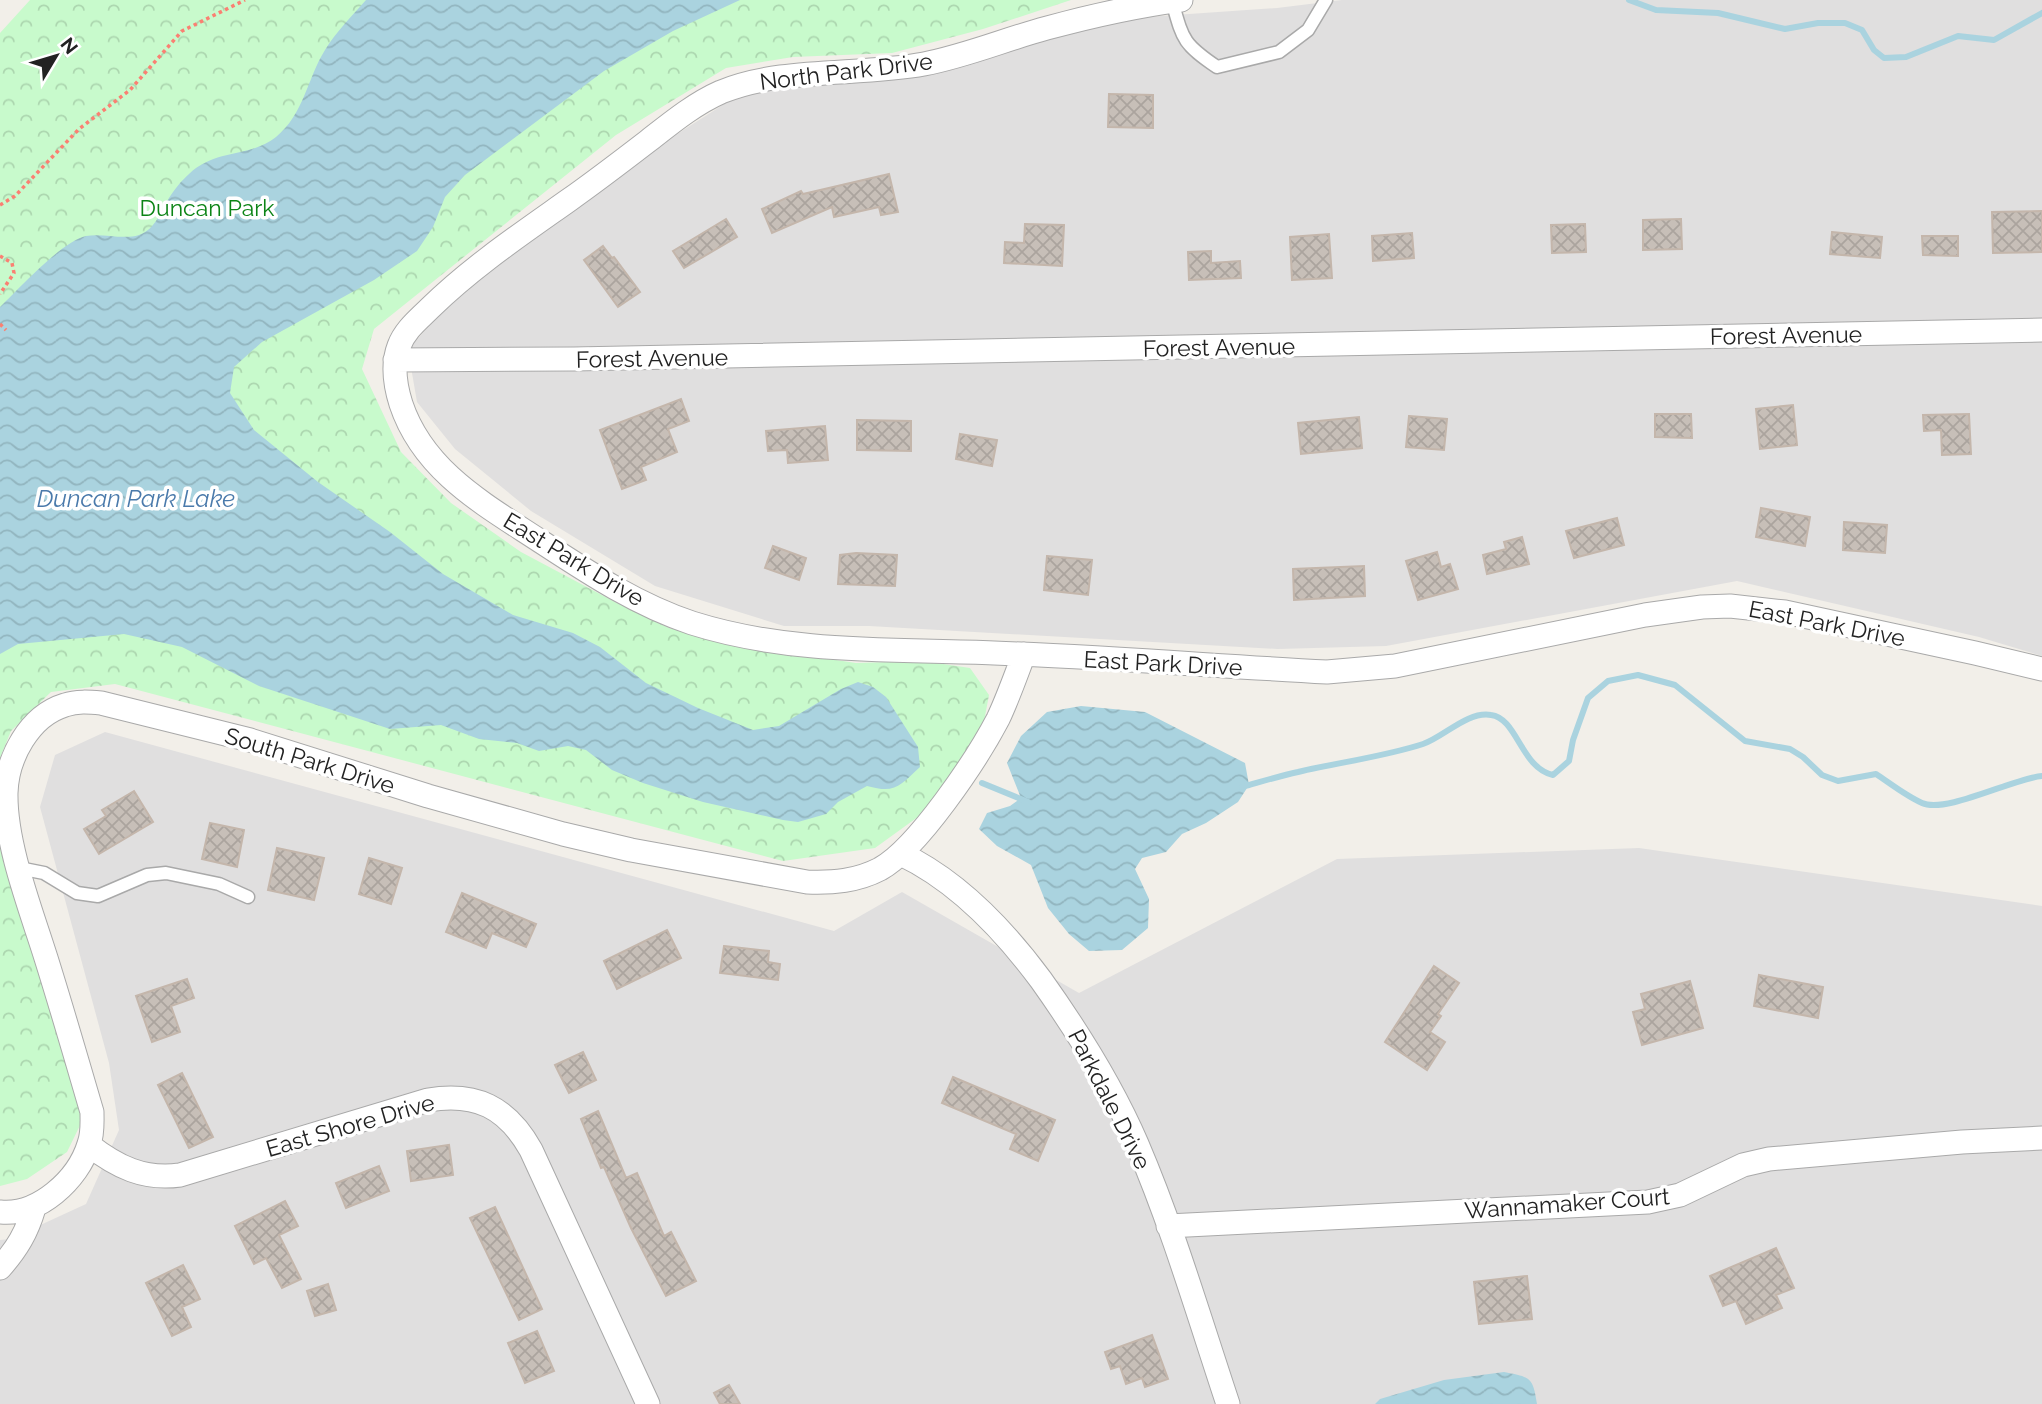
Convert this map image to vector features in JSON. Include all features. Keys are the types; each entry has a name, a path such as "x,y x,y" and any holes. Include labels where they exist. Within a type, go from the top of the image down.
{"street":[{"name":"North Park Drive","path":"396,360 407,330 474,269 676,119 721,92 771,79 926,64 1045,29 1177,1"},
{"name":"Forest Avenue","path":"396,360 642,358 2042,330"},
{"name":"East Park Drive","path":"396,360 397,390 416,436 451,480 473,497 598,579 642,603 724,632 786,644 1349,672 1395,666 1645,615 1730,606 1785,612 2042,669"},
{"name":"South Park Drive","path":"34,1208 71,1176 83,1159 93,1130 92,1112 19,868 8,817 6,792 10,768 20,745 34,724 57,709 83,701 102,703 250,740 495,816 631,850 807,882 832,883 857,878 880,869 901,854 962,778 998,718 1024,654"},
{"name":"Parkdale Drive","path":"901,854 945,880 977,907 1012,943 1062,1010 1106,1080 1137,1144 1168,1226 1228,1404"},
{"name":"East Shore Drive","path":"89,1145 126,1169 161,1178 180,1175 428,1100 449,1097 489,1105 507,1116 521,1131 648,1404"},
{"name":"Wannamaker Court","path":"1168,1226 1648,1202 1680,1195 1743,1165 1769,1159 2042,1138"},
{"path":"0,1212 19,1212 34,1208 29,1228 18,1247 0,1268"}],"lane":[{"path":"1177,1 1182,37 1193,51 1217,66 1279,52 1308,30 1326,0"},
{"path":"19,868 44,873 76,893 98,896 147,875 166,873 219,884 248,897"}],"path":[{"path":"0,205 15,196 79,129 130,90 182,31 246,0"},
{"path":"0,256 12,263 14,273 0,294"},
{"path":"0,324 6,330"}],"shaded area":[{"path":"1342,0 2042,0 2042,656 1979,637 1737,581 1386,646 1278,649 869,626 784,626 655,586 531,511 455,449 417,402 408,350 447,305 622,169 740,94 1117,19 1277,8"},
{"path":"105,732 834,931 902,892 1079,993 1337,859 1639,848 2042,906 2042,1404 0,1404 0,1240 10,1239 86,1204 119,1130 109,1063 40,807 55,755"}],"green space":[{"name":"Duncan Park","path":"30,0 1071,0 983,29 892,53 793,57 726,68 616,135 374,329 362,369 401,452 451,503 521,552 615,602 669,628 738,645 856,663 923,661 970,668 989,695 982,732 922,814 875,848 783,861 115,684 51,692 11,731 0,758 0,33"},
{"path":"0,847 79,1067 88,1109 67,1152 27,1179 0,1186"}],"water":[{"name":"Duncan Park Lake","path":"366,0 740,0 673,31 604,71 465,175 445,197 433,227 417,251 374,280 262,342 234,367 230,393 254,430 318,482 390,532 443,574 513,615 573,633 600,647 646,683 698,708 753,730 779,726 841,689 858,682 873,687 886,697 918,747 920,767 902,783 891,789 867,786 838,802 826,814 798,822 783,820 703,802 643,783 612,770 586,750 568,746 539,751 517,743 479,739 441,725 390,729 259,686 182,647 124,634 18,644 0,654 0,307 53,256 76,240 93,235 120,237 145,232 154,224 178,185 199,166 222,156 266,144 276,137 293,118 329,43"},
{"path":"1081,706 1145,712 1245,763 1249,785 1238,802 1206,823 1182,834 1166,852 1142,858 1135,869 1149,899 1148,928 1122,950 1089,951 1069,934 1048,908 1031,865 997,846 979,829 987,813 1010,806 1021,798 1007,763 1021,736 1047,712"},
{"path":"1504,1372 1529,1380 1534,1388 1537,1404 1375,1404 1380,1399 1444,1380"}],"building":[{"path":"1109,94 1153,95 1153,128 1108,127"},
{"path":"889,174 898,212 881,215 879,207 834,217 832,207 772,233 762,209 801,191 803,194"},
{"path":"2042,211 2042,252 1993,253 1992,212"},
{"path":"726,219 737,237 684,268 673,251"},
{"path":"1681,219 1682,249 1643,250 1643,220"},
{"path":"1025,224 1064,225 1062,266 1004,263 1005,242 1024,243"},
{"path":"1585,224 1586,252 1552,253 1551,225"},
{"path":"1832,232 1882,237 1880,258 1830,254"},
{"path":"1412,233 1414,258 1373,261 1372,236"},
{"path":"1329,234 1332,278 1292,280 1290,237"},
{"path":"1922,236 1958,236 1958,256 1923,255"},
{"path":"603,246 640,292 618,307 584,260"},
{"path":"1211,251 1211,263 1240,261 1241,278 1189,280 1188,252"},
{"path":"681,399 689,421 668,429 677,452 641,467 646,480 622,489 600,430"},
{"path":"1793,405 1797,445 1760,449 1756,409"},
{"path":"1655,414 1691,414 1692,438 1655,437"},
{"path":"1969,414 1971,454 1942,455 1941,430 1924,431 1923,415"},
{"path":"1409,416 1447,419 1444,450 1406,447"},
{"path":"1359,417 1362,448 1301,454 1298,423"},
{"path":"857,420 911,421 911,451 857,450"},
{"path":"825,426 828,460 788,463 787,450 768,451 766,431"},
{"path":"960,434 997,440 992,466 956,459"},
{"path":"1761,508 1810,517 1805,546 1756,537"},
{"path":"1617,518 1624,545 1574,558 1566,531"},
{"path":"1844,522 1887,525 1885,553 1843,550"},
{"path":"1522,537 1529,564 1487,574 1483,555 1506,549 1504,542"},
{"path":"773,546 806,558 799,580 765,568"},
{"path":"1437,552 1441,567 1450,564 1458,589 1418,600 1406,561"},
{"path":"840,555 897,555 895,586 838,584"},
{"path":"1047,556 1092,560 1088,595 1044,590"},
{"path":"1364,566 1365,596 1294,600 1293,569"},
{"path":"134,791 153,822 99,854 84,829 106,816 102,810"},
{"path":"210,823 244,830 237,867 202,859"},
{"path":"277,848 324,858 314,900 268,890"},
{"path":"369,858 402,868 391,904 359,894"},
{"path":"462,893 536,924 526,947 492,933 486,948 446,932"},
{"path":"667,930 681,958 617,989 604,961"},
{"path":"724,946 769,951 768,962 780,964 778,980 720,973"},
{"path":"1434,966 1459,983 1438,1014 1441,1016 1430,1032 1445,1042 1427,1070 1385,1042"},
{"path":"1759,975 1823,987 1818,1018 1754,1006"},
{"path":"187,979 194,998 171,1006 180,1032 152,1042 136,996"},
{"path":"1690,981 1703,1028 1642,1045 1633,1012 1645,1009 1641,994"},
{"path":"583,1052 596,1080 569,1093 555,1065"},
{"path":"182,1073 213,1137 189,1148 158,1085"},
{"path":"953,1077 1055,1120 1038,1161 1010,1149 1016,1134 942,1103"},
{"path":"598,1111 626,1178 637,1173 664,1236 671,1232 696,1281 666,1296 604,1167 601,1168 581,1119"},
{"path":"449,1145 453,1175 411,1181 407,1151"},
{"path":"379,1166 389,1191 346,1208 336,1183"},
{"path":"285,1201 298,1226 279,1235 301,1279 282,1288 266,1258 254,1264 235,1226"},
{"path":"495,1207 542,1309 519,1320 470,1218"},
{"path":"1776,1248 1794,1288 1776,1295 1782,1308 1746,1324 1736,1301 1723,1306 1710,1276"},
{"path":"183,1265 200,1299 182,1307 191,1327 172,1336 146,1283"},
{"path":"1527,1276 1532,1319 1479,1324 1474,1282"},
{"path":"328,1284 336,1310 315,1316 307,1291"},
{"path":"537,1331 554,1371 525,1383 508,1343"},
{"path":"1152,1335 1168,1379 1145,1387 1142,1378 1126,1384 1120,1366 1111,1369 1105,1352"},
{"path":"729,1385 740,1404 720,1404 714,1393"}],"waterway":[{"path":"1629,0 1656,10 1718,13 1785,29 1818,23 1845,23 1862,30 1874,50 1884,58 1906,57 1958,36 1994,40 2042,13"},
{"path":"1242,787 1423,744 1464,721 1482,715 1500,718 1514,733 1533,763 1542,771 1553,775 1569,761 1573,740 1588,698 1608,681 1638,675 1675,685 1745,741 1790,749 1822,775 1838,781 1876,774 1922,803 1947,804 2042,776"},
{"path":"982,783 1028,802"}]}
